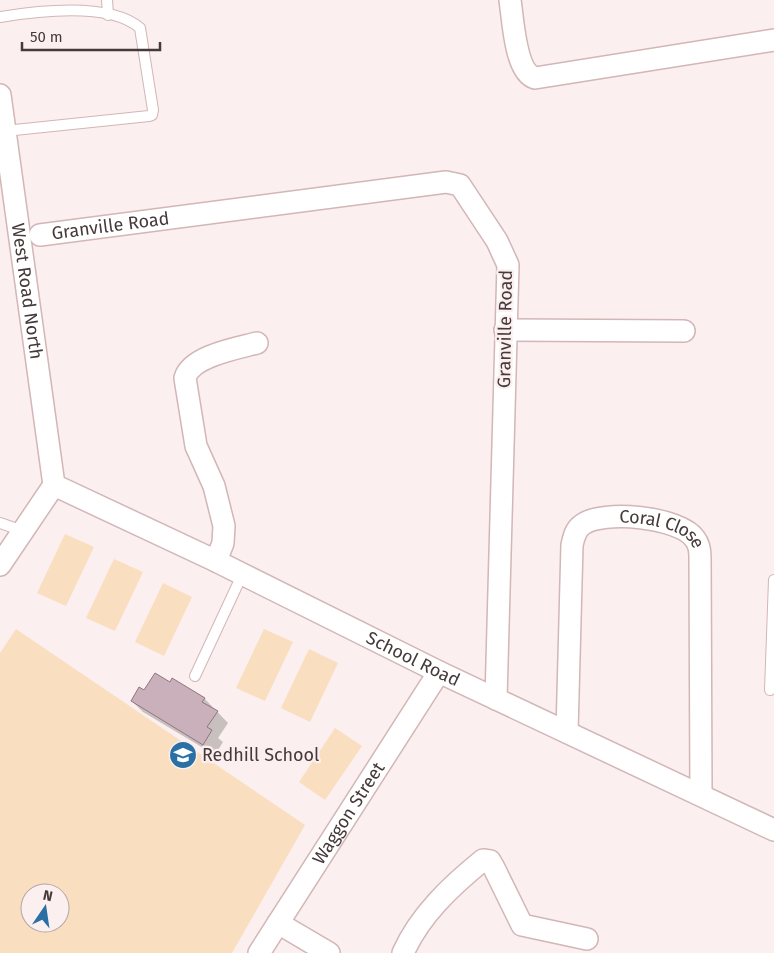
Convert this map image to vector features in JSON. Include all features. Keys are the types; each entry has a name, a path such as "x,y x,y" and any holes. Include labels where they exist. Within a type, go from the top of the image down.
{"street":[{"path":"510,0 520,62 525,72 535,78 774,40"},
{"name":"West Road North","path":"0,95 54,485"},
{"name":"Granville Road","path":"40,235 454,182 460,185 507,260 496,699"},
{"path":"505,330 684,332"},
{"path":"216,562 223,544 224,526 214,486 196,446 185,378 186,374 200,362 216,353 257,344"},
{"path":"0,565 54,485"},
{"name":"School Road","path":"54,485 216,562 439,672 774,830"},
{"name":"Coral Close","path":"567,732 572,550 575,533 588,521 612,517 666,522 682,529 695,538 700,557 701,795"},
{"name":"Waggon Street","path":"259,953 439,672"},
{"path":"403,953 416,928 436,903 483,860 490,861 522,925 587,939"},
{"path":"278,923 329,953"}],"lane":[{"path":"107,0 108,15"},
{"path":"0,17 39,11 73,10 131,20 140,28 152,115 5,131"},
{"path":"0,523 23,531"},
{"path":"195,676 242,575"},
{"path":"770,690 774,580"}],"shaded area":[{"path":"65,534 94,547 66,606 37,593"},
{"path":"114,559 143,572 115,631 86,618"},
{"path":"163,583 192,597 164,656 135,642"},
{"path":"16,629 305,825 232,953 0,953 0,653"},
{"path":"264,629 293,642 265,701 236,688"},
{"path":"309,649 338,663 310,722 281,708"},
{"path":"335,728 362,746 325,800 299,782"}],"building":[{"path":"155,673 170,682 172,678 205,698 202,702 218,711 207,727 212,730 203,745 131,701 139,687 144,690"}],"place":[{"name":"Redhill School","path":"183,755"}]}
